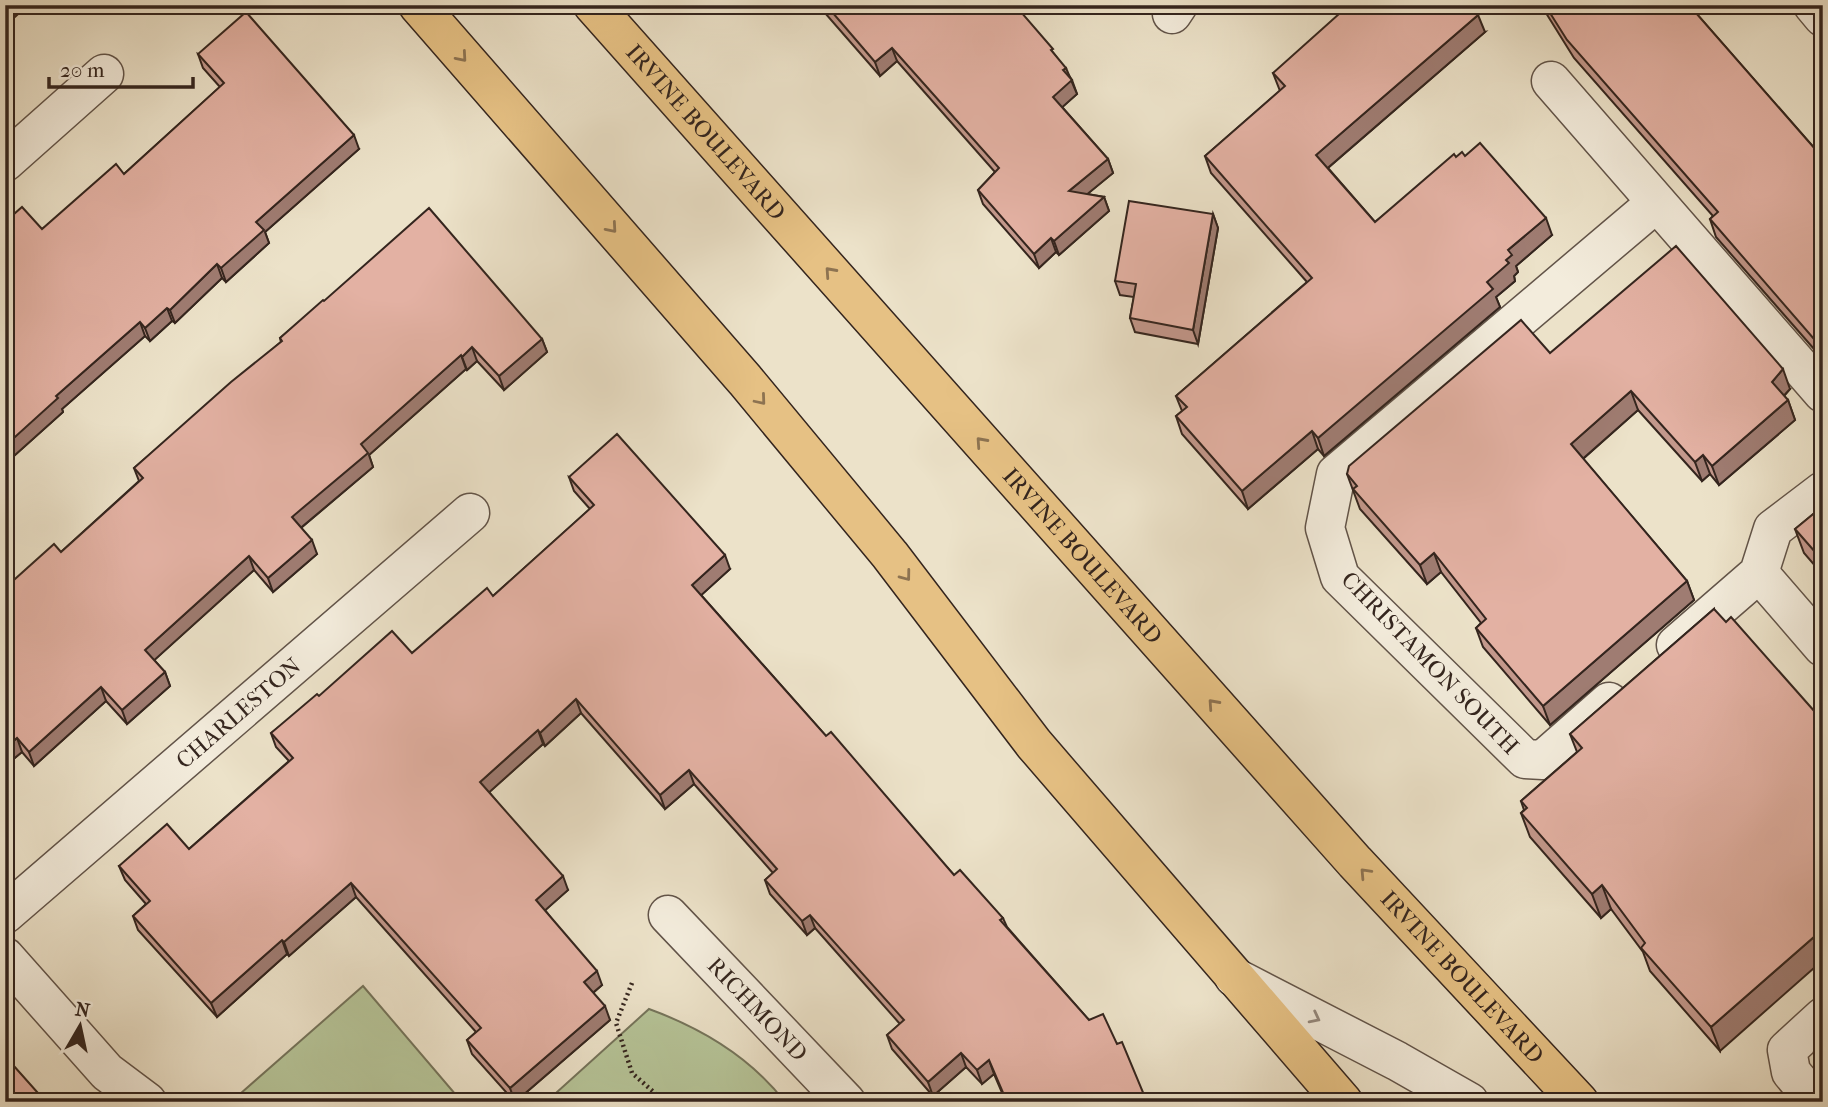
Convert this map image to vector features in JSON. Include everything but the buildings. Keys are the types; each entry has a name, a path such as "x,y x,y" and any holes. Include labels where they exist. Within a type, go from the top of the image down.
{"main road":[{"path":"418,5 754,390 890,555 1034,744 1343,1102"},
{"name":"IRVINE BOULEVARD","path":"593,5 1354,862 1579,1102"}],"street":[{"path":"1813,5 1823,17"},
{"path":"5,162 104,74"},
{"path":"1551,81 1823,393"},
{"name":"CHRISTAMON SOUTH","path":"1656,203 1336,474 1325,528 1340,577 1525,759 1543,760 1759,573"},
{"path":"1823,491 1773,529 1759,573 1823,647"},
{"name":"CHARLESTON","path":"5,914 470,513"},
{"name":"RICHMOND","path":"668,915 846,1102"},
{"path":"5,957 107,1072 147,1102"},
{"path":"1232,976 1398,1061 1469,1102"},
{"path":"1816,1102 1791,1072 1787,1050 1823,1017"}],"path":[{"path":"632,984 616,1023 632,1073 665,1102"},
{"path":"771,1102 784,1100"}],"green space":[{"path":"363,986 462,1102 232,1101"},
{"path":"649,1009 687,1025 724,1046 757,1072 785,1102 546,1102"}]}
